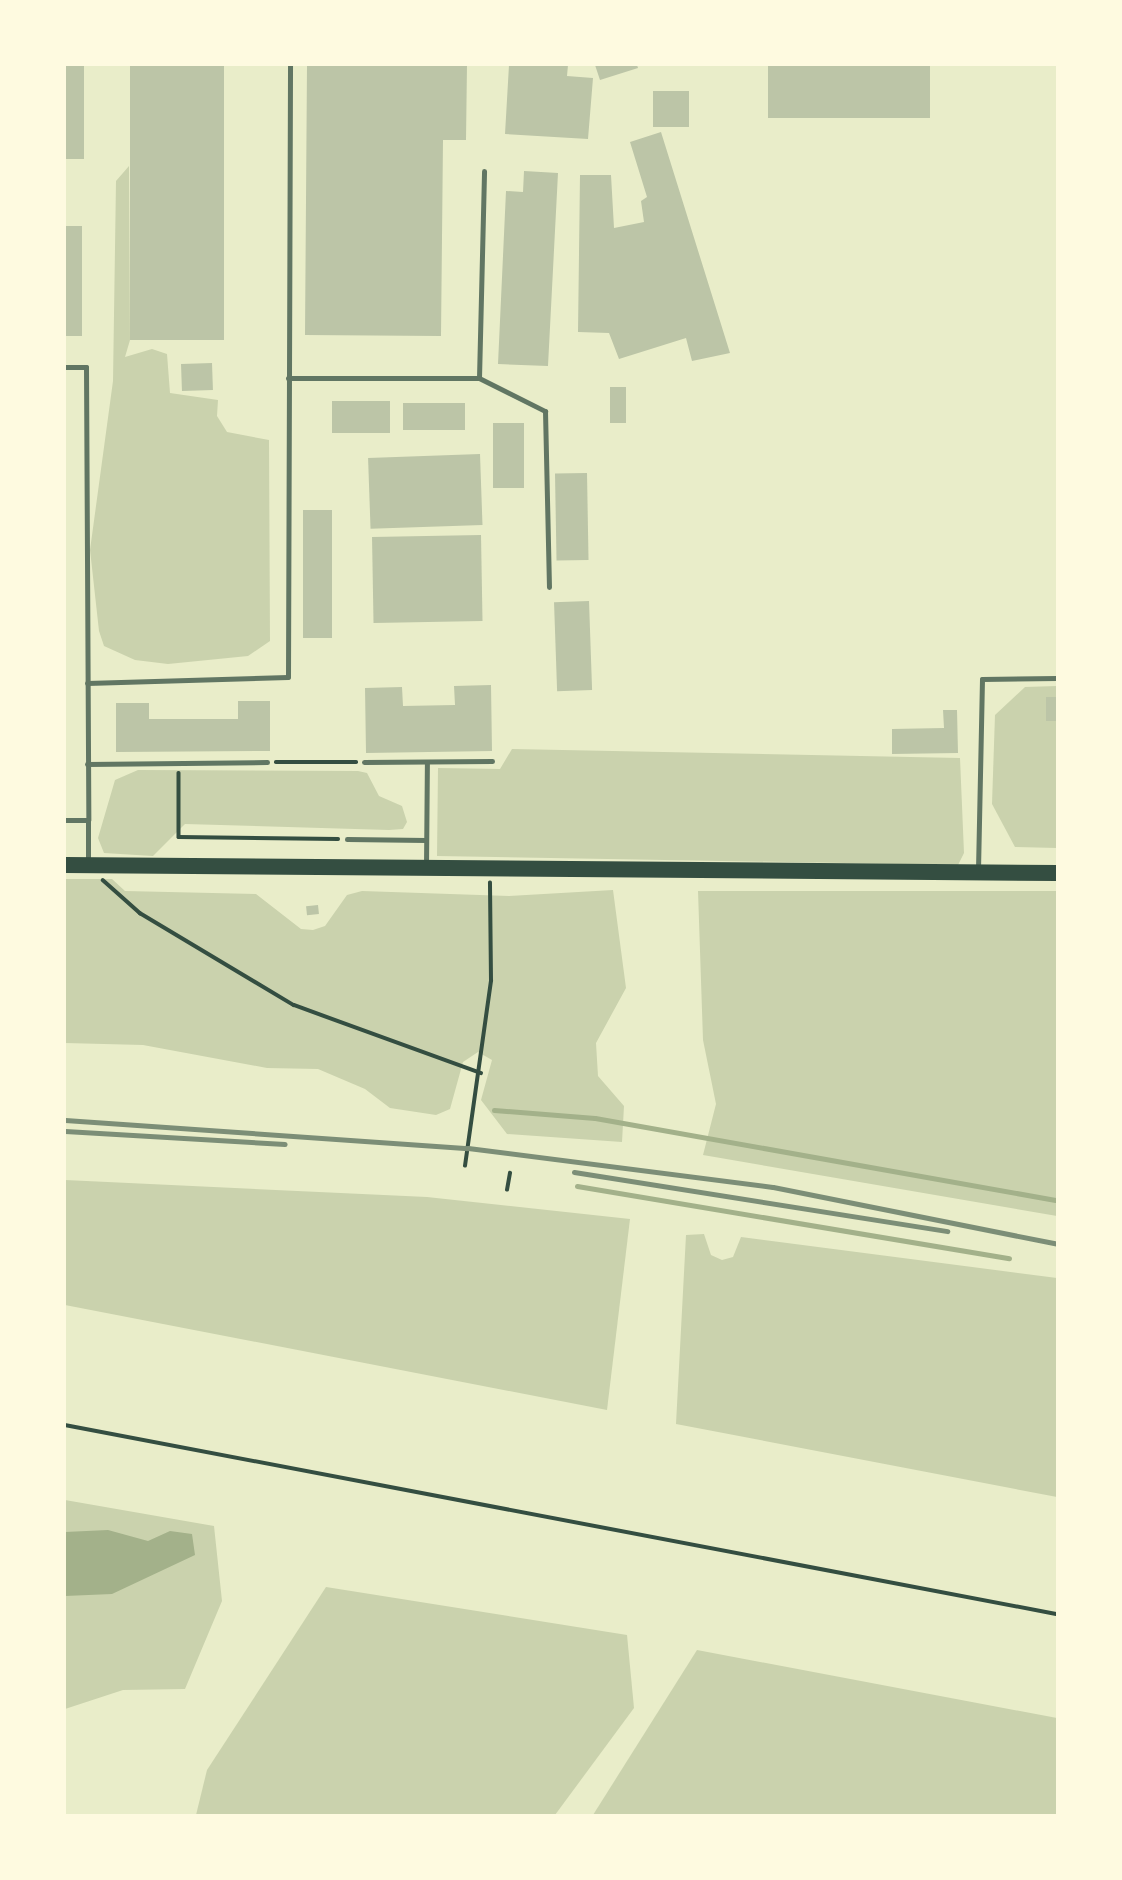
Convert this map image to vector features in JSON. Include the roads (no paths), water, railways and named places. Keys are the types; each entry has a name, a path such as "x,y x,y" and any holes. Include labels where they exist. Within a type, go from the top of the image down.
{"main road":[{"path":"65,865 1057,873"}],"lane":[{"path":"87,683 288,677 290,65"},
{"path":"479,378 484,171"},
{"path":"65,367 86,367 88,864"},
{"path":"288,378 479,378 545,411 549,587"},
{"path":"978,873 982,679 1057,678"},
{"path":"365,762 492,761"},
{"path":"87,764 267,762"},
{"path":"426,867 427,762"},
{"path":"65,820 88,820"},
{"path":"347,839 426,840"}],"waterway":[{"path":"494,1110 595,1118 1057,1200"},
{"path":"577,1186 1009,1258"}],"railway":[{"path":"65,1120 468,1148 773,1187 1057,1244"},
{"path":"65,1131 285,1144"},
{"path":"574,1172 947,1231"}]}
